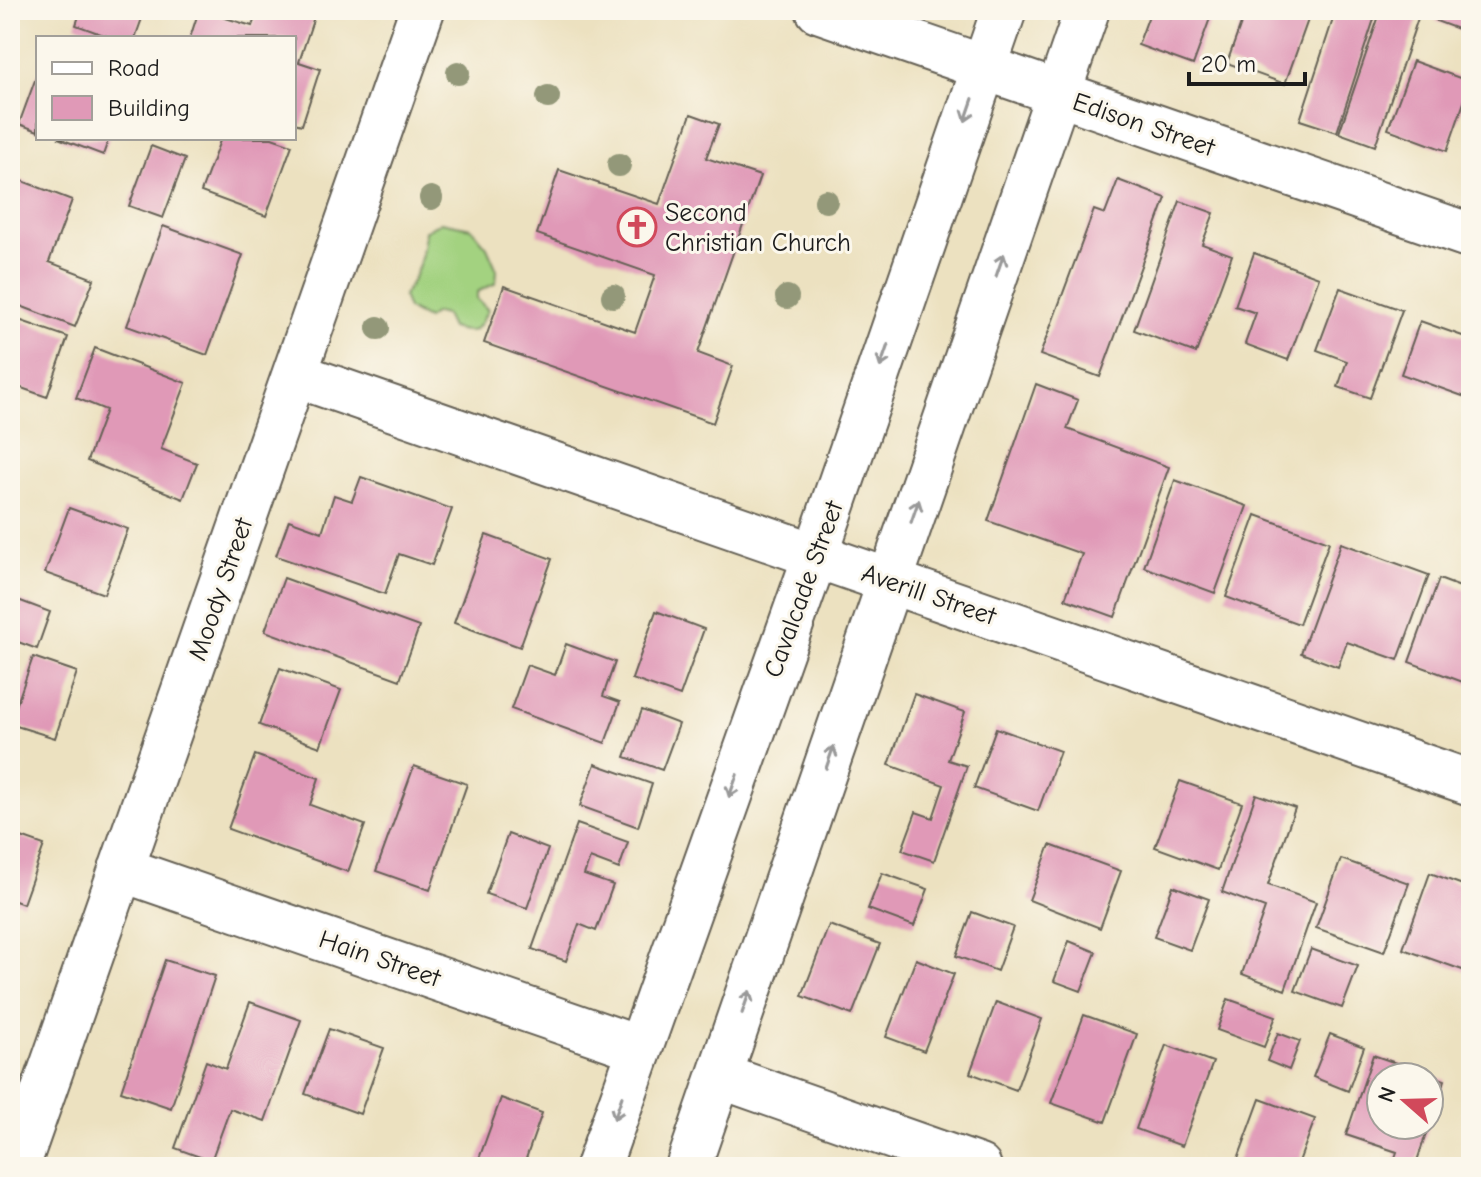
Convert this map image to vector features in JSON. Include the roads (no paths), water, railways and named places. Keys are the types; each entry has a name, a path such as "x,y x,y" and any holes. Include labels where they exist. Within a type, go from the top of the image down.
{"street":[{"name":"Moody Street","path":"17,1167 422,10"},
{"name":"Edison Street","path":"818,10 1471,236"},
{"name":"Cavalcade Street","path":"598,1167 816,554 1004,10"},
{"path":"688,1167 1087,10"},
{"name":"Averill Street","path":"296,375 1471,783"},
{"name":"Hain Street","path":"121,869 638,1048"},
{"path":"720,1076 979,1167"}],"place":[{"name":"Second Christian Church","path":"637,227"}]}
